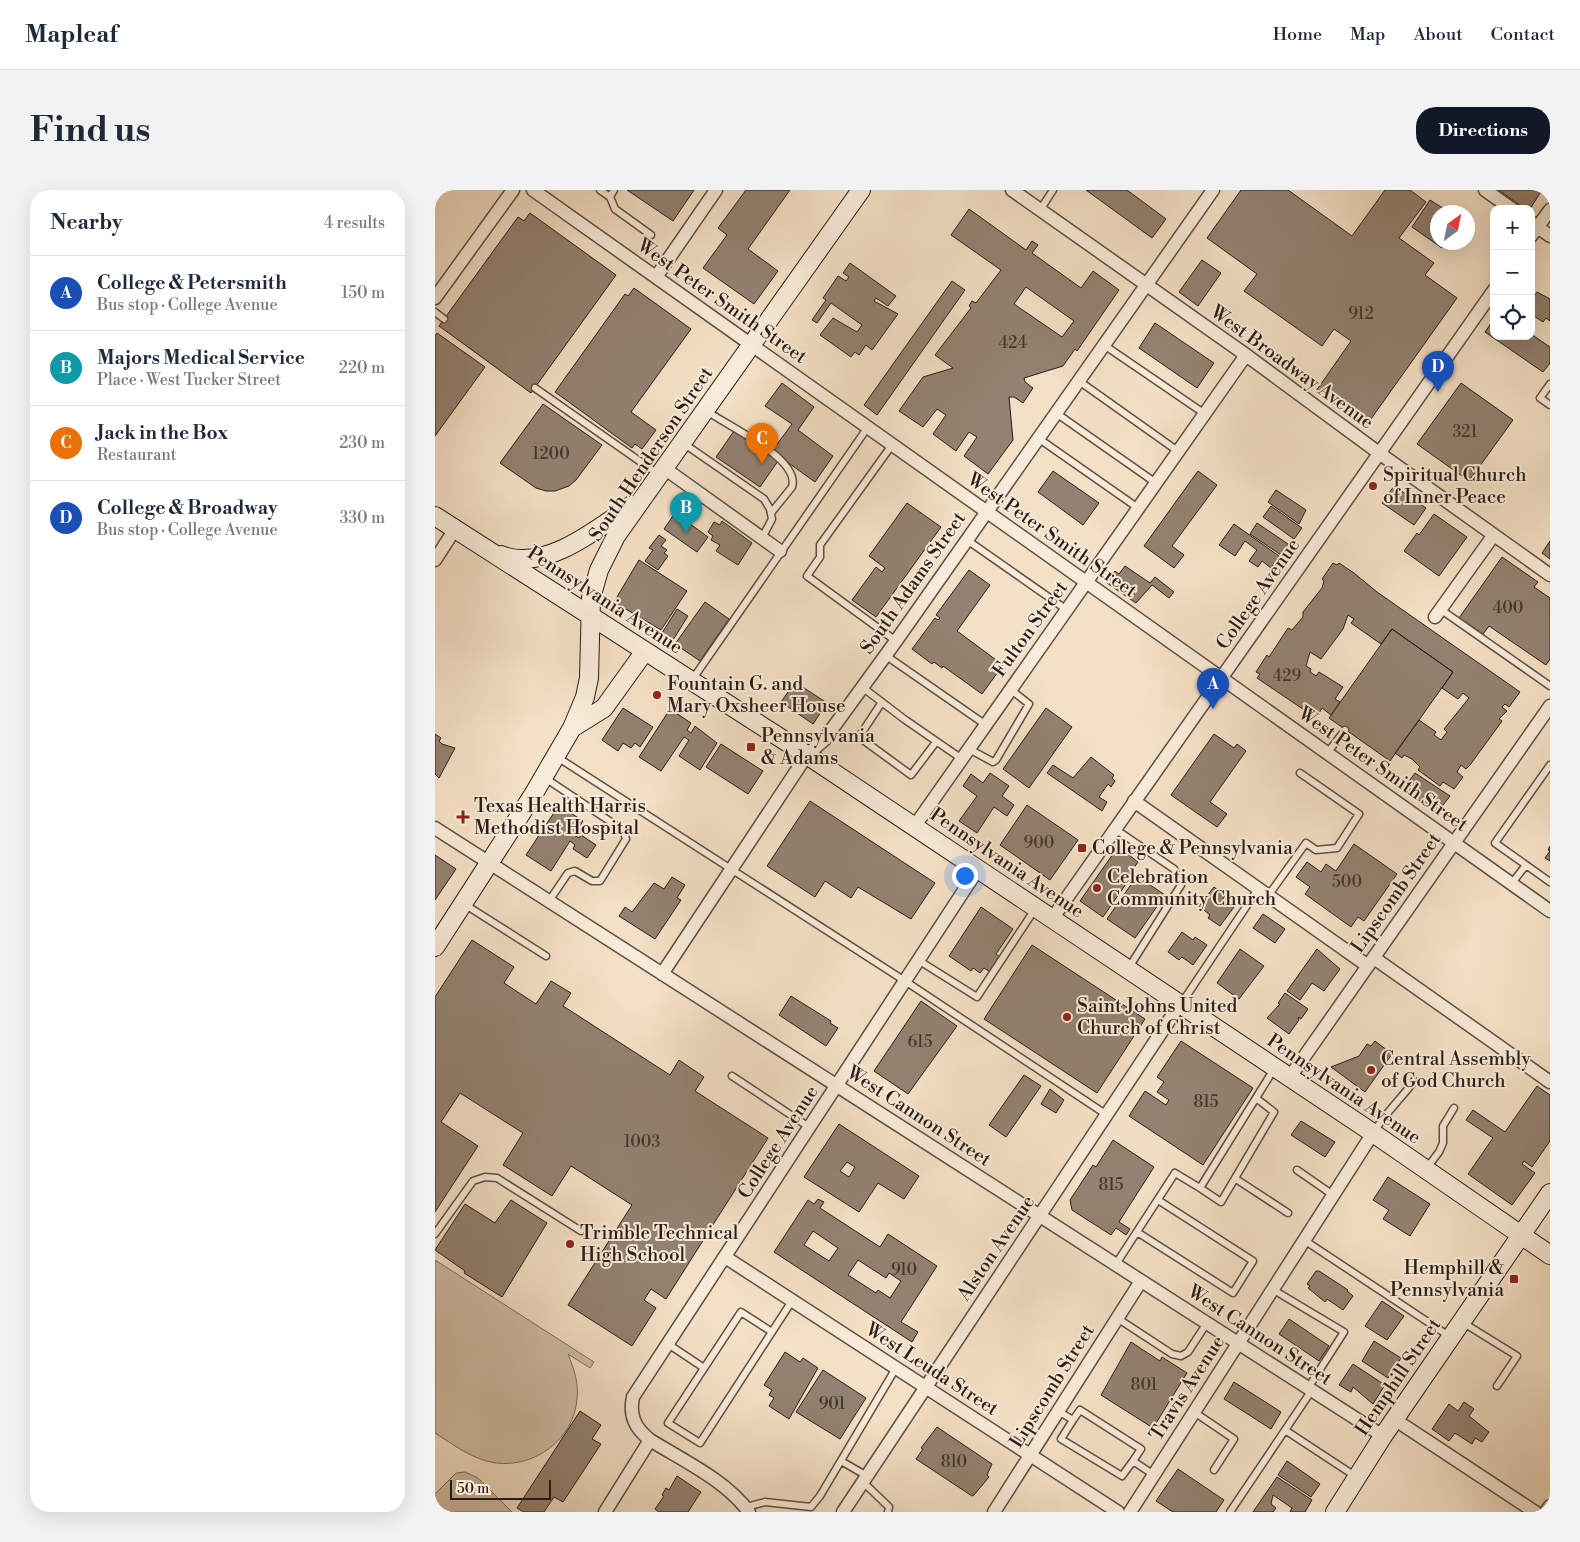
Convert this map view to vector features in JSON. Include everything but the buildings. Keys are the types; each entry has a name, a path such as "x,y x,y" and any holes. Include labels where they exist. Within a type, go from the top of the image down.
{"street":[{"path":"435,298 513,190"},
{"name":"West Peter Smith Street","path":"533,190 1550,911"},
{"path":"656,277 716,190"},
{"name":"South Henderson Street","path":"435,947 543,778 572,728 585,697 589,678 591,598 599,570 616,536 861,190"},
{"name":"West Broadway Avenue","path":"1012,190 1246,355 1379,454 1550,575"},
{"name":"South Adams Street","path":"662,974 807,755 824,740 896,641 1213,190"},
{"path":"1485,190 1506,205"},
{"path":"1535,227 1550,210"},
{"path":"1535,230 1550,236"},
{"name":"College Avenue","path":"1052,919 1490,295"},
{"name":"Fulton Street","path":"914,827 1246,355"},
{"path":"662,471 780,551"},
{"path":"490,551 519,560 548,554 589,535 641,499"},
{"name":"Pennsylvania Avenue","path":"435,516 807,755 1373,1133 1550,1255"},
{"path":"435,560 455,529"},
{"path":"1437,613 1493,536"},
{"path":"572,728 604,708 645,651"},
{"name":"Lipscomb Street","path":"1282,1073 1371,962 1550,706"},
{"path":"1134,801 1263,892 1550,1082"},
{"name":"West Cannon Street","path":"435,828 1383,1436"},
{"name":"College Avenue","path":"747,1510 738,1497 710,1477 650,1440 635,1425 631,1407 633,1398 978,869"},
{"name":"Alston Avenue","path":"843,1512 1180,1004"},
{"name":"Travis Avenue","path":"1130,1512 1373,1133"},
{"name":"Hemphill Street","path":"1335,1512 1394,1419 1550,1193"},
{"name":"West Leuda Street","path":"725,1257 1118,1512"},
{"name":"Lipscomb Street","path":"994,1512 1141,1281"},
{"path":"1394,1419 1535,1512"},
{"path":"605,1512 650,1440"},
{"path":"1546,1512 1550,1506"}],"lane":[{"path":"600,190 610,197 615,209 651,235"},
{"path":"610,197 615,190"},
{"path":"1040,210 1053,190"},
{"path":"435,312 444,319"},
{"path":"1104,345 1205,414"},
{"path":"1079,381 1179,452"},
{"path":"1550,384 1540,398 1550,405"},
{"path":"535,388 662,471"},
{"path":"706,410 723,423 753,438 775,456 789,472 793,482 792,487 771,513"},
{"path":"1056,413 1156,483"},
{"path":"691,681 868,427"},
{"path":"1038,438 1139,508"},
{"path":"682,443 764,499 771,513 771,525 762,538"},
{"path":"893,445 820,545 820,557 807,576 896,641"},
{"path":"967,540 1067,610"},
{"path":"1437,613 1550,686"},
{"path":"885,655 986,725"},
{"path":"862,687 936,742 993,762 1029,704 1010,688"},
{"path":"882,702 859,737 911,775 936,742"},
{"path":"1328,752 1345,730"},
{"path":"556,756 905,981 1107,1115"},
{"path":"1550,764 1495,843 1550,882"},
{"path":"1180,1004 1263,892 1306,843 1316,850 1337,848 1359,814 1300,773"},
{"path":"543,778 623,830 626,839 600,881 592,881 575,871 568,873 549,901"},
{"path":"1115,829 1174,869 1181,885 1128,969"},
{"path":"1511,883 1526,865"},
{"path":"463,903 546,956"},
{"path":"919,960 977,997 1036,908"},
{"path":"1200,1188 1256,1098 1282,1073"},
{"path":"732,1076 809,1127"},
{"path":"1373,1133 1385,1113 1399,1102 1414,1081"},
{"path":"1116,1264 1175,1173 1221,1202 1274,1112 1256,1098"},
{"path":"1425,1170 1439,1152 1443,1143 1443,1126 1454,1108"},
{"path":"1297,1170 1333,1194"},
{"path":"435,1234 473,1181 485,1177 497,1178 581,1231"},
{"path":"1235,1179 1288,1213"},
{"path":"1137,1232 1233,1293 1253,1261 1158,1200"},
{"path":"1304,1240 1451,1337"},
{"path":"1233,1511 1285,1430 1344,1332 1272,1289"},
{"path":"772,1332 741,1312 668,1423 700,1443 772,1332 792,1301"},
{"path":"1117,1318 1172,1354 1181,1356 1188,1352 1207,1323"},
{"path":"1461,1321 1517,1356 1497,1386"},
{"path":"668,1344 704,1368"},
{"path":"747,1510 765,1502 811,1506 820,1496 896,1368"},
{"path":"1080,1410 1141,1449 1122,1476 1061,1439 1073,1420 1080,1410"},
{"path":"1058,1411 1073,1420"},
{"path":"1194,1412 1234,1439 1214,1470"},
{"path":"1285,1430 1357,1477"},
{"path":"841,1461 865,1479 889,1507 888,1512"},
{"path":"1133,1461 1154,1475"}],"shaded area":[{"path":"435,1260 594,1362 590,1368 568,1354 577,1382 577,1399 574,1413 569,1426 561,1438 538,1455 525,1461 496,1463 479,1459 435,1433"},
{"path":"465,1472 478,1478 512,1512 435,1512 435,1494 456,1473"}],"place":[{"name":"College & Broadway","path":"1438,392"},
{"name":"Jack in the Box","path":"762,464"},
{"name":"Spiritual Church of Inner Peace","path":"1373,486"},
{"name":"Majors Medical Service","path":"686,533"},
{"name":"Fountain G. and Mary Oxsheer House","path":"657,695"},
{"name":"College & Petersmith","path":"1213,709"},
{"name":"Pennsylvania & Adams","path":"751,747"},
{"name":"Texas Health Harris Methodist Hospital","path":"463,817"},
{"name":"College & Pennsylvania","path":"1082,848"},
{"name":"Celebration Community Church","path":"1097,888"},
{"name":"Saint Johns United Church of Christ","path":"1067,1017"},
{"name":"Central Assembly of God Church","path":"1371,1070"},
{"name":"Trimble Technical High School","path":"570,1244"},
{"name":"Hemphill & Pennsylvania","path":"1514,1279"}]}
